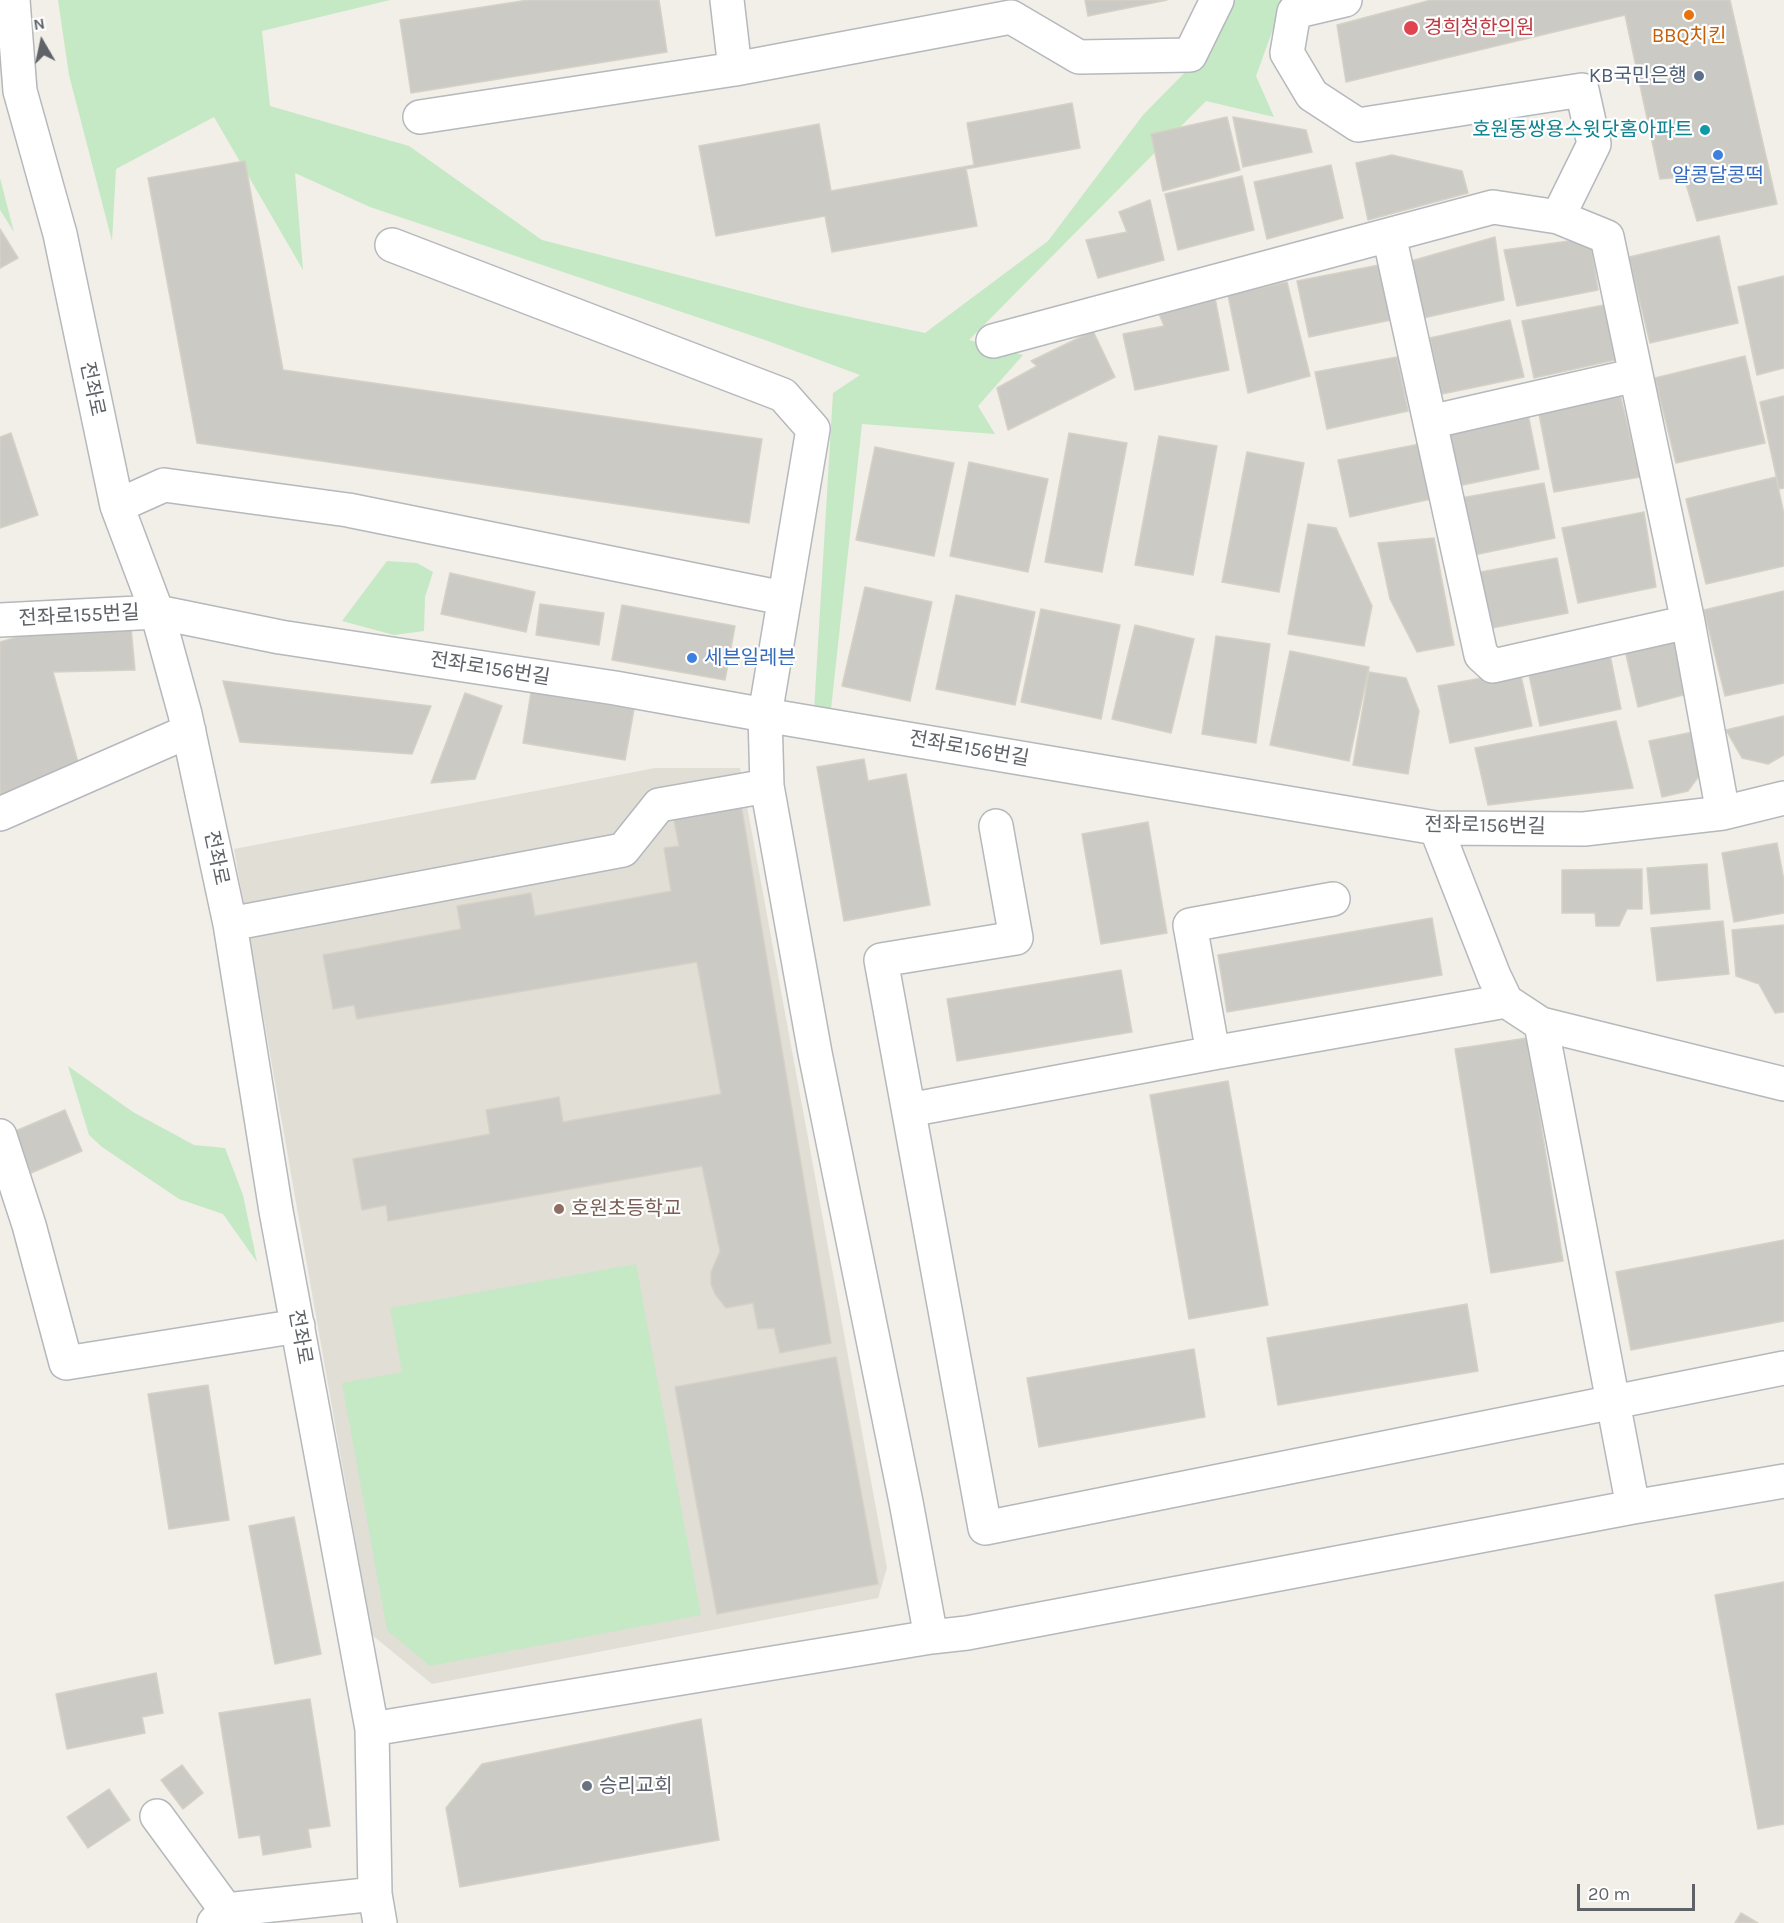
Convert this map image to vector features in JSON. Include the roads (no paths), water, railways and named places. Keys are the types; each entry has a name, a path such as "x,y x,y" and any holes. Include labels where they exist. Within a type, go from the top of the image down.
{"street":[{"name":"전좌로","path":"13,0 20,91 60,234 117,506 157,612 189,731 230,924 276,1211 372,1729 378,1909"},
{"path":"727,0 735,69"},
{"path":"420,117 735,69 990,10 1011,17 1079,57 1190,55 1217,0"},
{"path":"1345,0 1299,6 1287,53 1312,95 1358,125 1582,90 1594,144 1558,217"},
{"path":"993,341 1493,207 1558,217 1607,237 1688,621 1723,813"},
{"path":"1389,235 1481,655 1493,666 1688,621"},
{"path":"392,245 783,395 813,429 765,715 766,786 813,1042 932,1637"},
{"path":"1430,422 1636,375"},
{"path":"117,506 164,485 337,508 783,598"},
{"name":"전좌로155번길","path":"0,620 157,612"},
{"name":"전좌로156번길","path":"157,612 280,637 615,688 1436,828 1584,829 1723,813 1784,798"},
{"path":"0,814 189,731"},
{"path":"230,924 623,849 659,805 766,786"},
{"path":"996,826 1016,938 881,960 985,1528 1784,1368"},
{"path":"1436,828 1506,1001 1541,1024 1784,1084"},
{"path":"1213,1053 1190,925 1333,900"},
{"path":"909,1110 1506,1001"},
{"path":"1541,1024 1633,1507"},
{"path":"0,1136 29,1225 66,1363 298,1326"},
{"path":"372,1729 967,1633 1633,1507 1784,1481"},
{"path":"157,1816 220,1916 378,1909"}],"place":[{"name":"BBQ치킨","path":"1689,15"},
{"name":"경희청한의원","path":"1411,28"},
{"name":"KB국민은행","path":"1699,76"},
{"name":"호원동쌍용스윗닷홈아파트","path":"1705,130"},
{"name":"알콩달콩떡","path":"1718,155"},
{"name":"세븐일레븐","path":"692,658"},
{"name":"호원초등학교","path":"559,1209"},
{"name":"승리교회","path":"587,1786"}]}
